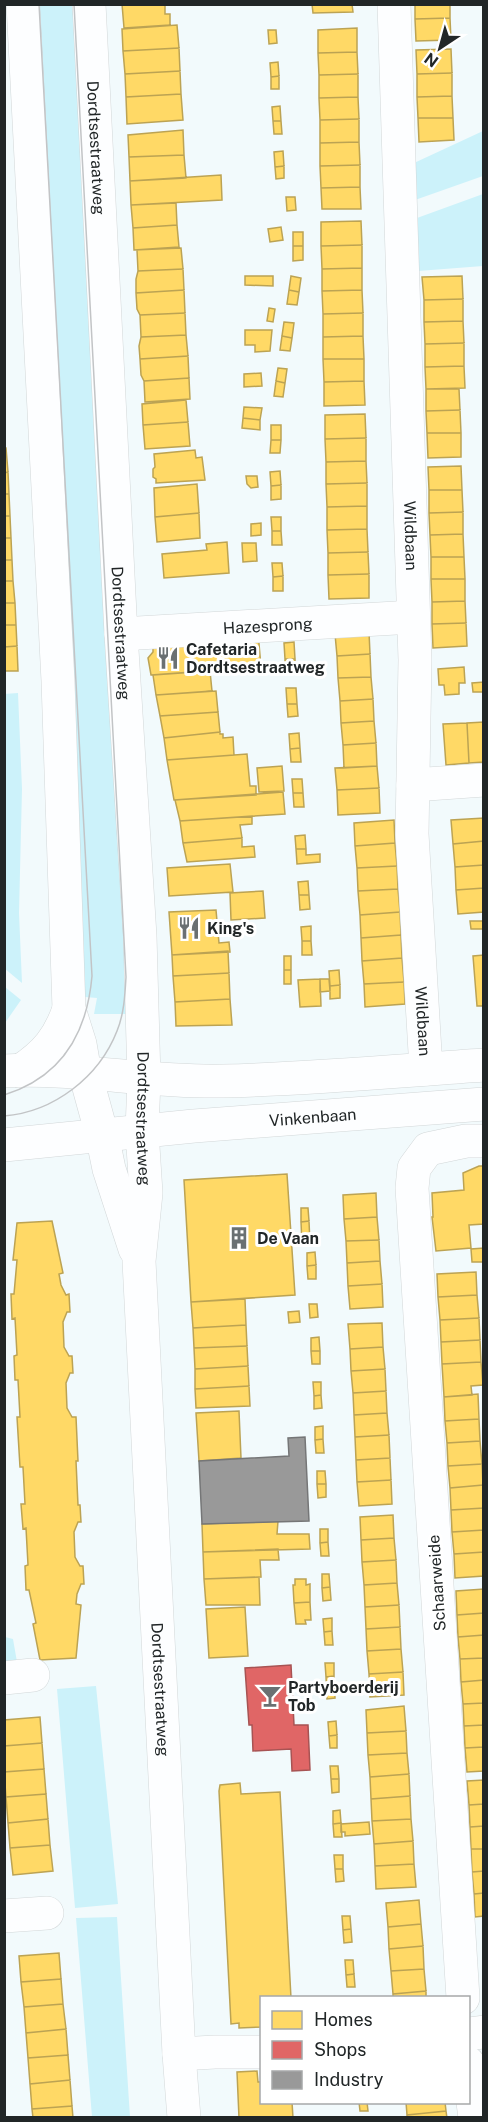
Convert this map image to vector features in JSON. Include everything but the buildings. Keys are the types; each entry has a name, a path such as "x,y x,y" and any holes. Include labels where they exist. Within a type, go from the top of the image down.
{"street":[{"name":"Dordtsestraatweg","path":"23,4 58,681 69,1009 80,1044 85,1074 109,1169 139,1261"},
{"name":"Dordtsestraatweg","path":"89,4 121,634 140,936 144,1079 142,1131 146,1193 139,1261 184,2118"},
{"name":"Wildbaan","path":"394,4 415,660 412,834 426,1069"},
{"name":"Hazesprong","path":"121,634 413,617"},
{"path":"413,785 483,780"},
{"name":"Dordtsestraatweg","path":"12,1071 36,1060 50,1046 62,1030 69,1009"},
{"path":"12,1071 223,1082 483,1065"},
{"name":"Vinkenbaan","path":"4,1145 142,1131 483,1104"},
{"name":"Schaarweide","path":"463,1996 412,1188 414,1168 428,1149 466,1141 483,1141"},
{"path":"4,1916 47,1913"},
{"path":"179,2054 260,2052"},
{"path":"470,2079 475,2118"}],"shaded area":[{"path":"33,5 82,5 132,947 127,1014 94,1014 97,998 85,997"},
{"path":"483,131 483,176 415,200 414,163"},
{"path":"483,194 483,266 418,271 417,218"},
{"path":"18,693 22,789 19,913 22,983 4,968 4,694"},
{"path":"5,987 21,1000 5,1023"},
{"path":"5,1637 13,1639 17,1662 5,1663"},
{"path":"96,1686 118,1904 75,1908 57,1689"},
{"path":"117,1917 130,2117 92,2117 76,1918"}],"tram line":[{"path":"4,1095 42,1077 68,1050 84,1017 92,976 39,4"},
{"path":"4,1116 40,1108 57,1099 87,1077 109,1048 117,1031 123,1011 126,984 74,4"}],"place":[{"name":"Cafetaria Dordtsestraatweg","path":"168,658"},
{"name":"King's","path":"189,928"},
{"name":"De Vaan","path":"239,1238"},
{"name":"Partyboerderij Tob","path":"270,1696"}]}
